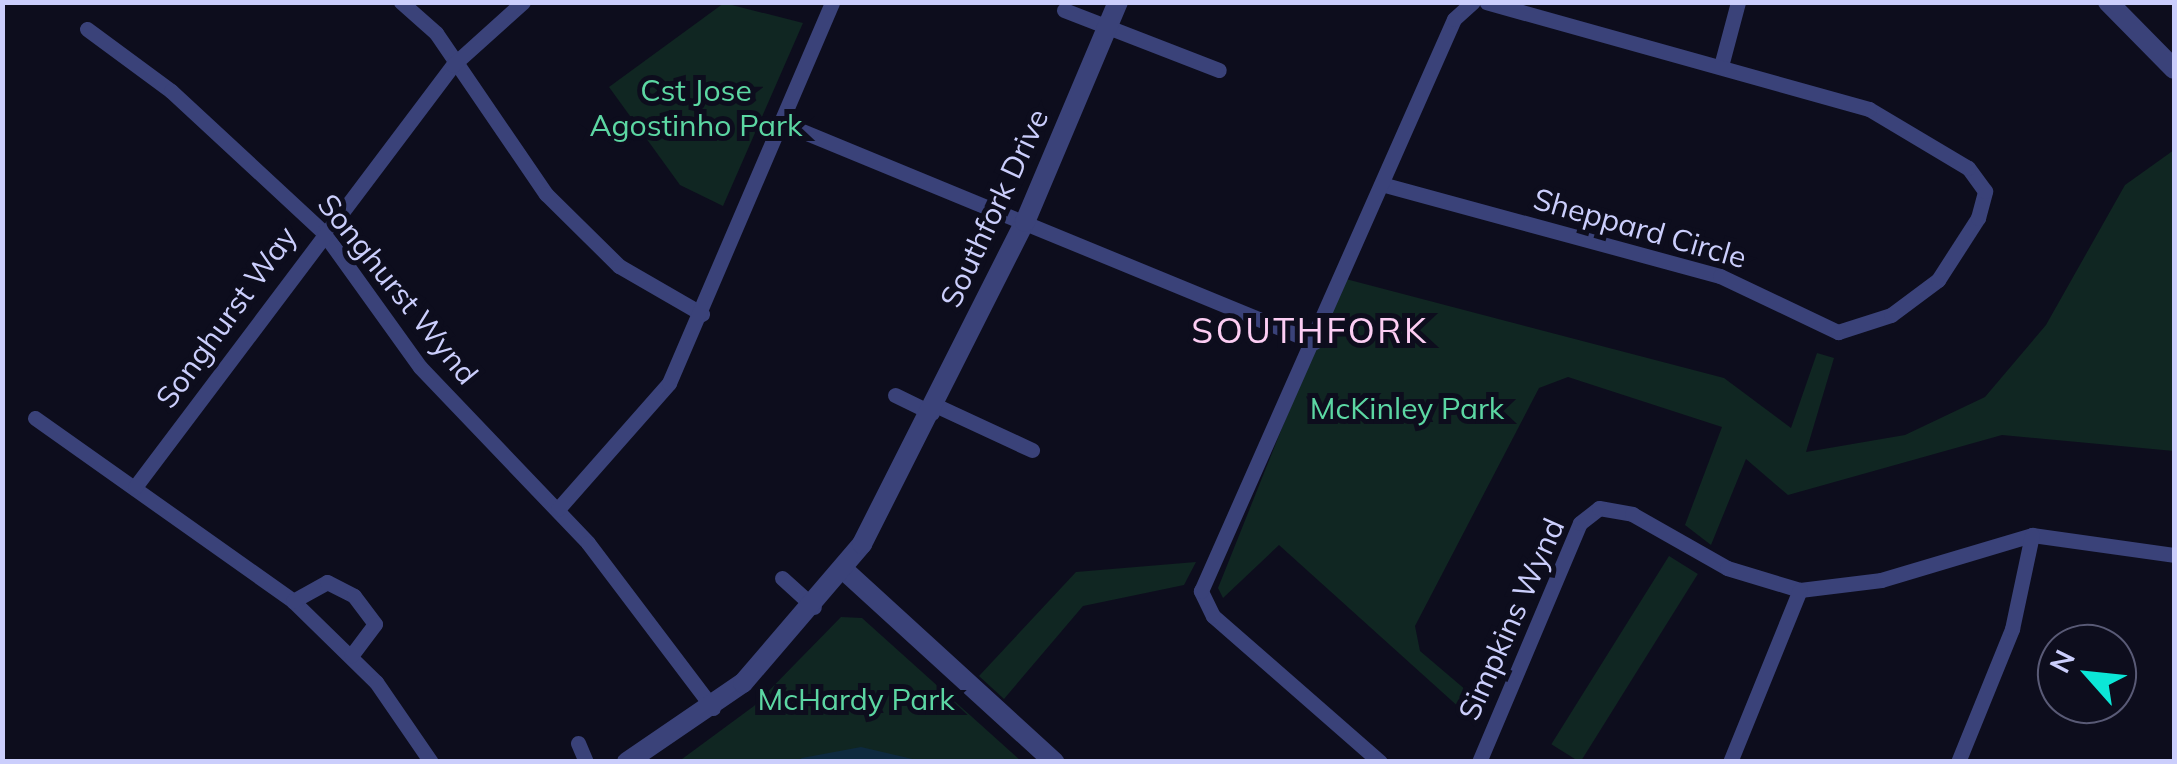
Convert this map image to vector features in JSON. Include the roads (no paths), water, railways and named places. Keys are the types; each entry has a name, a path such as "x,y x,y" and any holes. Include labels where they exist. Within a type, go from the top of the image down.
{"street":[{"path":"401,2 454,65 546,194 619,266 702,314"},
{"name":"Songhurst Way","path":"135,488 323,232 454,65 523,2"},
{"path":"558,509 641,422 702,314 832,2"},
{"name":"Southfork Drive","path":"627,762 713,708 814,607 844,570 933,409 1024,222 1118,2"},
{"path":"1380,762 1202,599 1454,18 1472,2"},
{"name":"Sheppard Circle","path":"1384,185 1720,276 1838,332 1891,314 1938,280 1983,202 1968,168 1869,109 1487,2"},
{"path":"1721,66 1738,2"},
{"path":"2108,2 2174,69"},
{"path":"1064,10 1219,70"},
{"name":"Songhurst Wynd","path":"87,29 171,91 323,232 420,367 558,509 713,708"},
{"path":"780,122 1314,342"},
{"path":"895,395 1032,450"},
{"path":"35,418 293,601 352,655 431,762"},
{"name":"Simpkins Wynd","path":"1479,762 1580,523 1599,508 1632,514 1727,568 1800,590 1853,586 2032,536 2174,555"},
{"path":"1958,762 2012,629 2032,536"},
{"path":"844,570 1054,762"},
{"path":"782,578 814,607"},
{"path":"293,601 327,582 354,596 375,624 352,655"},
{"path":"1730,762 1800,590"},
{"path":"578,743 586,762"}],"water":[{"path":"861,747 921,761 797,761 802,758"}],"district":[{"name":"SOUTHFORK","path":"1310,330"}],"park label":[{"name":"Cst Jose Agostinho Park","path":"696,107"},
{"name":"McKinley Park","path":"1407,408"},
{"name":"McHardy Park","path":"856,699"}]}
